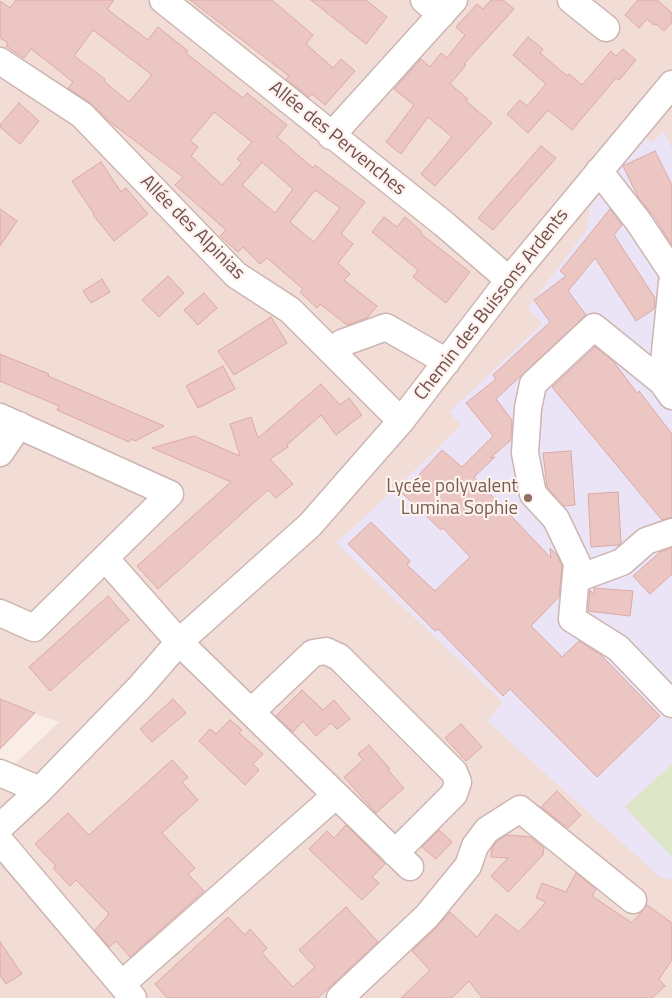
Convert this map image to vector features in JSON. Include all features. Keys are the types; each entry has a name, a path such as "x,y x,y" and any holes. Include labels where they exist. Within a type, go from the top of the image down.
{"street":[{"name":"Allée des Pervenches","path":"163,0 444,224 509,280"},
{"path":"571,0 606,28"},
{"path":"332,136 439,5"},
{"name":"Allée des Alpinias","path":"0,61 82,115 236,275 290,310 401,421"},
{"name":"Chemin des Buissons Ardents","path":"0,827 40,790 140,687 179,642 310,525 401,421 509,280 672,84"},
{"path":"599,171 638,222 672,272"},
{"path":"667,389 672,283"},
{"path":"336,355 342,343 386,327 447,362"},
{"path":"667,389 594,327 533,384 528,408 525,453 533,494 556,519 577,563 572,620 618,648 672,704"},
{"path":"0,453 9,421 170,494 34,628 0,613"},
{"path":"576,579 622,562 646,541 672,532"},
{"path":"105,558 179,642 403,860 454,794 458,782 454,772 339,658 326,651 313,653 251,712"},
{"path":"0,773 40,790"},
{"path":"0,841 127,991 336,795"},
{"path":"340,998 427,916 468,866 475,846 487,830 520,809 632,900"}],"shaded area":[{"path":"0,0 672,0 672,998 0,998 0,778 59,722 0,702"},
{"name":"Lycée polyvalent Lumina Sophie","path":"663,131 672,149 672,880 660,877 487,721 503,702 336,543 461,425 449,412 542,324 528,308 587,229 590,207 644,135 651,143"}],"green space":[{"path":"672,764 672,857 625,807"}],"building":[{"path":"16,0 114,0 107,9 148,40 158,27 188,51 186,53 243,98 247,93 287,125 277,137 313,168 315,165 365,202 341,234 353,244 338,263 350,274 344,280 377,306 367,318 347,325 320,304 317,308 300,292 303,289 267,258 260,264 243,247 238,252 220,236 226,230 175,185 183,177 110,122 90,103 68,88 73,82 31,49 24,58 6,46 8,43 0,38 0,1 10,8","holes":["93,30 152,75 129,102 104,81 105,79 74,56","214,112 252,142 237,159 242,163 222,185 191,156 198,147 190,141","262,162 293,189 275,213 242,185","315,190 340,208 314,242 290,222"]},
{"path":"190,0 272,0 313,35 306,44 333,68 341,59 355,71 325,105 312,94 309,97 286,79 289,76"},
{"path":"311,0 366,0 387,17 366,44"},
{"path":"491,0 503,0 514,9 464,64 466,65 450,84 468,99 466,101 492,123 435,186 421,174 452,137 428,117 401,154 386,142 414,105 394,89 421,59 430,67 441,53 447,58 465,35 456,27 477,4 483,9"},
{"path":"638,0 657,0 672,13 672,22 664,31 647,19 639,28 625,15"},
{"path":"528,37 543,49 540,53 567,76 569,74 582,85 611,51 616,56 623,49 636,60 619,80 616,78 572,130 548,110 528,133 507,114 520,100 527,106 546,84 513,55"},
{"path":"19,103 39,121 20,144 0,127"},
{"path":"541,146 556,158 493,230 478,218"},
{"path":"655,151 672,185 672,245 655,218 638,197 623,166"},
{"path":"101,162 121,192 126,188 148,214 114,241 93,215 72,181"},
{"path":"0,209 17,221 0,246"},
{"path":"610,209 622,225 614,235 655,298 654,309 636,321 595,258 568,291 586,315 496,399 512,420 511,440 490,458 495,457 474,477 551,558 550,548 557,555 562,566 559,597 531,626 562,657 579,641 601,655 660,716 597,777 510,689 503,696 438,629 435,631 348,544 371,522 410,561 407,565 435,591 470,557 443,528 441,530 402,493 442,450 462,467 493,436 466,403 496,379 493,375 550,322 534,300 566,276 560,271"},
{"path":"384,217 397,227 405,217 422,232 421,234 470,272 446,303 413,277 418,270 372,232"},
{"path":"168,276 184,293 159,317 142,300"},
{"path":"102,279 110,292 91,303 83,291"},
{"path":"204,293 217,308 198,325 184,310"},
{"path":"271,317 287,343 234,375 218,351"},
{"path":"595,347 613,361 672,434 672,517 662,520 552,387"},
{"path":"0,354 164,426 135,441 131,439 129,442 57,410 59,406 0,381"},
{"path":"223,366 235,389 198,408 186,386"},
{"path":"321,384 340,405 349,398 362,415 336,435 321,415 287,445 288,447 270,459 293,484 276,498 268,490 158,589 137,566 231,482 152,448 194,436 240,456 230,424 251,417 258,438"},
{"path":"571,451 575,505 564,506 547,487 543,453"},
{"path":"618,492 621,543 619,545 591,547 588,494"},
{"path":"672,548 672,574 650,594 633,576 660,552"},
{"path":"594,588 633,591 630,616 588,611 590,590 594,595"},
{"path":"108,596 129,620 50,691 29,667"},
{"path":"302,690 323,710 334,700 350,719 337,729 331,723 316,736 303,721 293,732 276,716"},
{"path":"0,699 35,713 0,749"},
{"path":"173,699 186,713 152,742 140,729"},
{"path":"230,720 242,730 239,733 263,754 253,764 259,770 245,785 199,741 210,729 216,734"},
{"path":"461,724 482,747 466,761 445,738"},
{"path":"369,745 404,788 376,813 344,777 363,760 358,754"},
{"path":"172,760 188,777 182,782 198,800 162,833 195,868 188,874 204,891 130,957 116,941 109,947 95,930 109,914 76,880 70,886 53,868 56,866 35,844 68,813 89,835"},
{"path":"557,791 581,815 568,828 541,807"},
{"path":"346,825 385,864 372,877 379,883 362,900 309,849 327,831 334,838"},
{"path":"439,830 452,842 436,859 422,847"},
{"path":"507,835 531,837 544,848 543,855 508,892 491,876 508,858 491,857 492,848 497,841"},
{"path":"576,873 596,889 592,896 632,923 647,905 672,923 672,960 659,979 665,986 652,998 482,998 469,981 452,998 401,998 430,970 412,951 450,912 477,937 496,914 519,932 546,902 536,898 542,883 566,892"},
{"path":"346,907 378,942 318,998 167,998 155,984 228,917 245,935 250,929 267,948 262,953 293,987 315,967 299,950"},
{"path":"0,942 22,974 6,984 0,975"}],"place":[{"name":"Lycée polyvalent Lumina Sophie","path":"528,498"}]}
